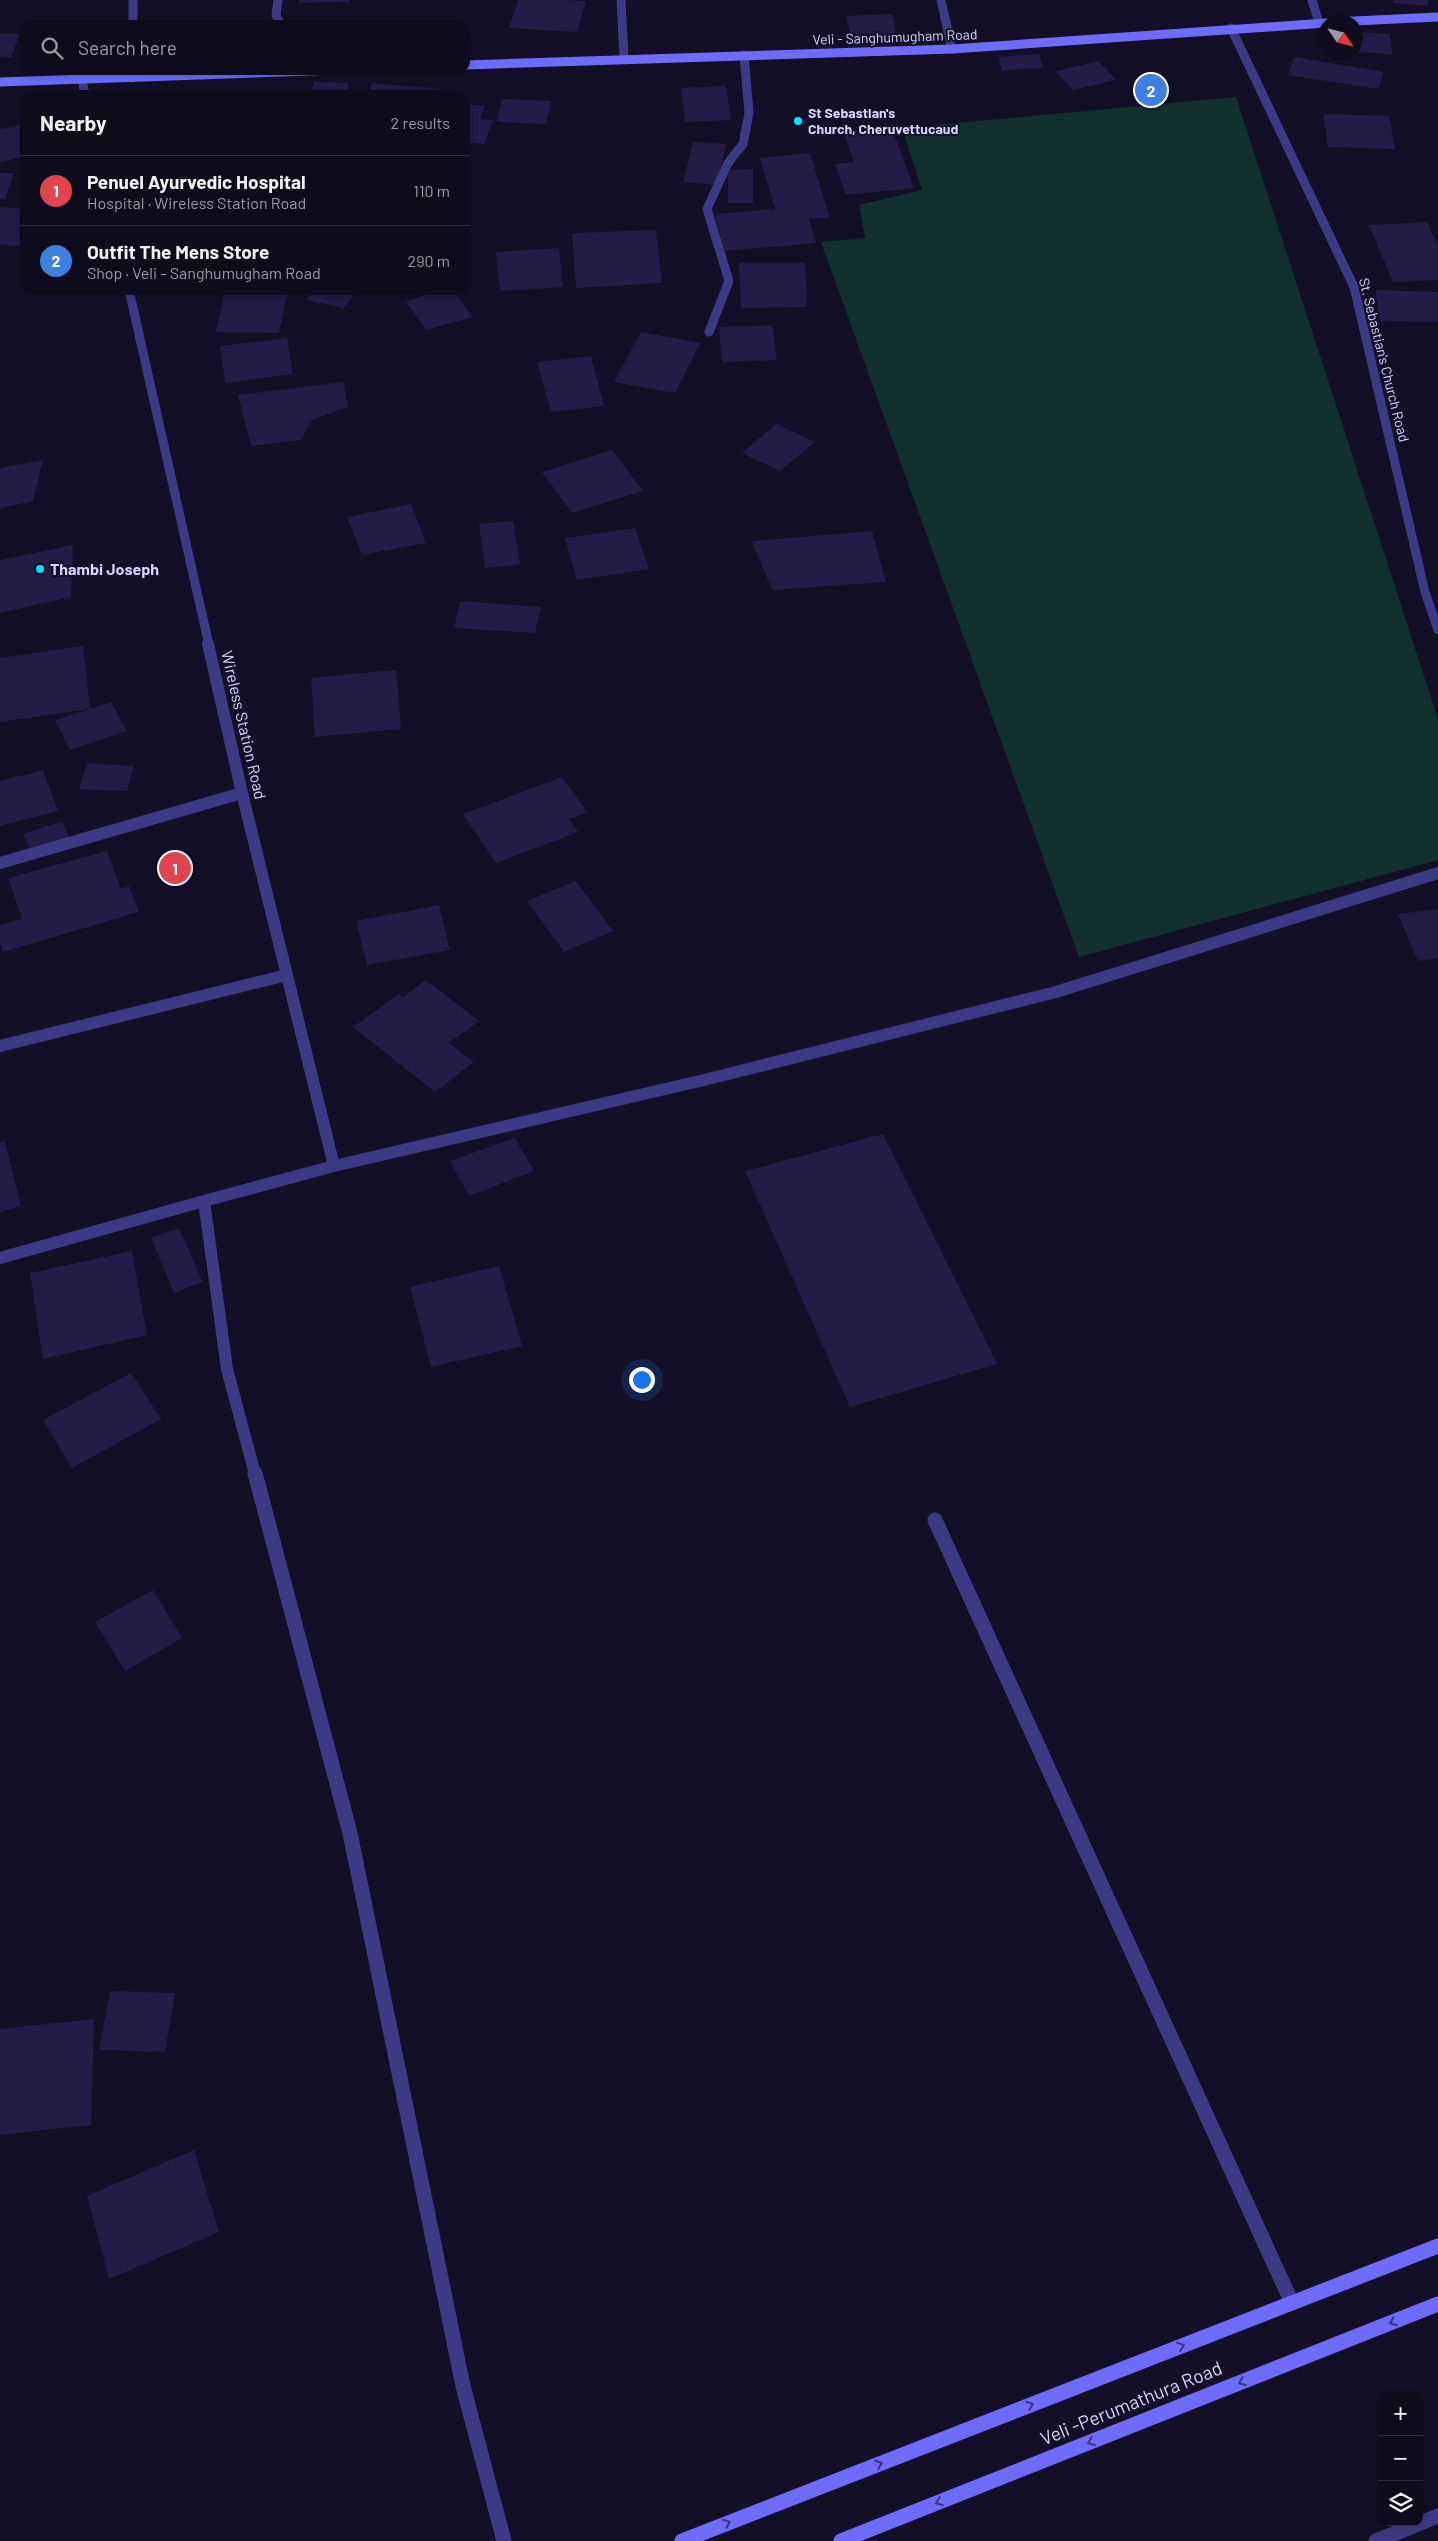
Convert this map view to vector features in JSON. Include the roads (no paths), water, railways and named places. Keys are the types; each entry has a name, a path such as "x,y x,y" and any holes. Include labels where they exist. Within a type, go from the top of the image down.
{"main road":[{"path":"1363,21 1438,17"},
{"name":"Veli - Sanghumugham Road","path":"470,65 624,58 952,49 1318,23"},
{"path":"0,82 82,80 124,75"},
{"path":"682,2541 1438,2246"},
{"name":"Veli -Perumathura Road","path":"841,2541 1438,2304"}],"street":[{"path":"133,0 133,20"},
{"path":"278,0 276,15 279,20"},
{"path":"621,0 624,58"},
{"path":"942,0 952,49"},
{"path":"1312,0 1319,15"},
{"name":"St. Sebastian's Church Road","path":"1231,28 1354,287 1425,592 1438,630"},
{"path":"708,332 729,281 707,209 728,163 743,144 749,113 744,55"},
{"path":"82,80 84,90"},
{"name":"Wireless Station Road","path":"130,295 242,793 334,1166"},
{"path":"0,863 242,793"},
{"path":"0,1258 334,1166 694,1082 1056,992 1438,873"},
{"path":"0,1046 287,975"},
{"path":"204,1201 227,1369 350,1833 463,2386 504,2541"},
{"path":"935,1520 1292,2303"},
{"path":"1376,2541 1438,2516"}],"place":[{"name":"Outfit The Mens Store","path":"1151,90"},
{"name":"St Sebastian's Church, Cheruvettucaud","path":"798,121"},
{"name":"Thambi Joseph","path":"40,569"},
{"name":"Penuel Ayurvedic Hospital","path":"175,868"}]}
